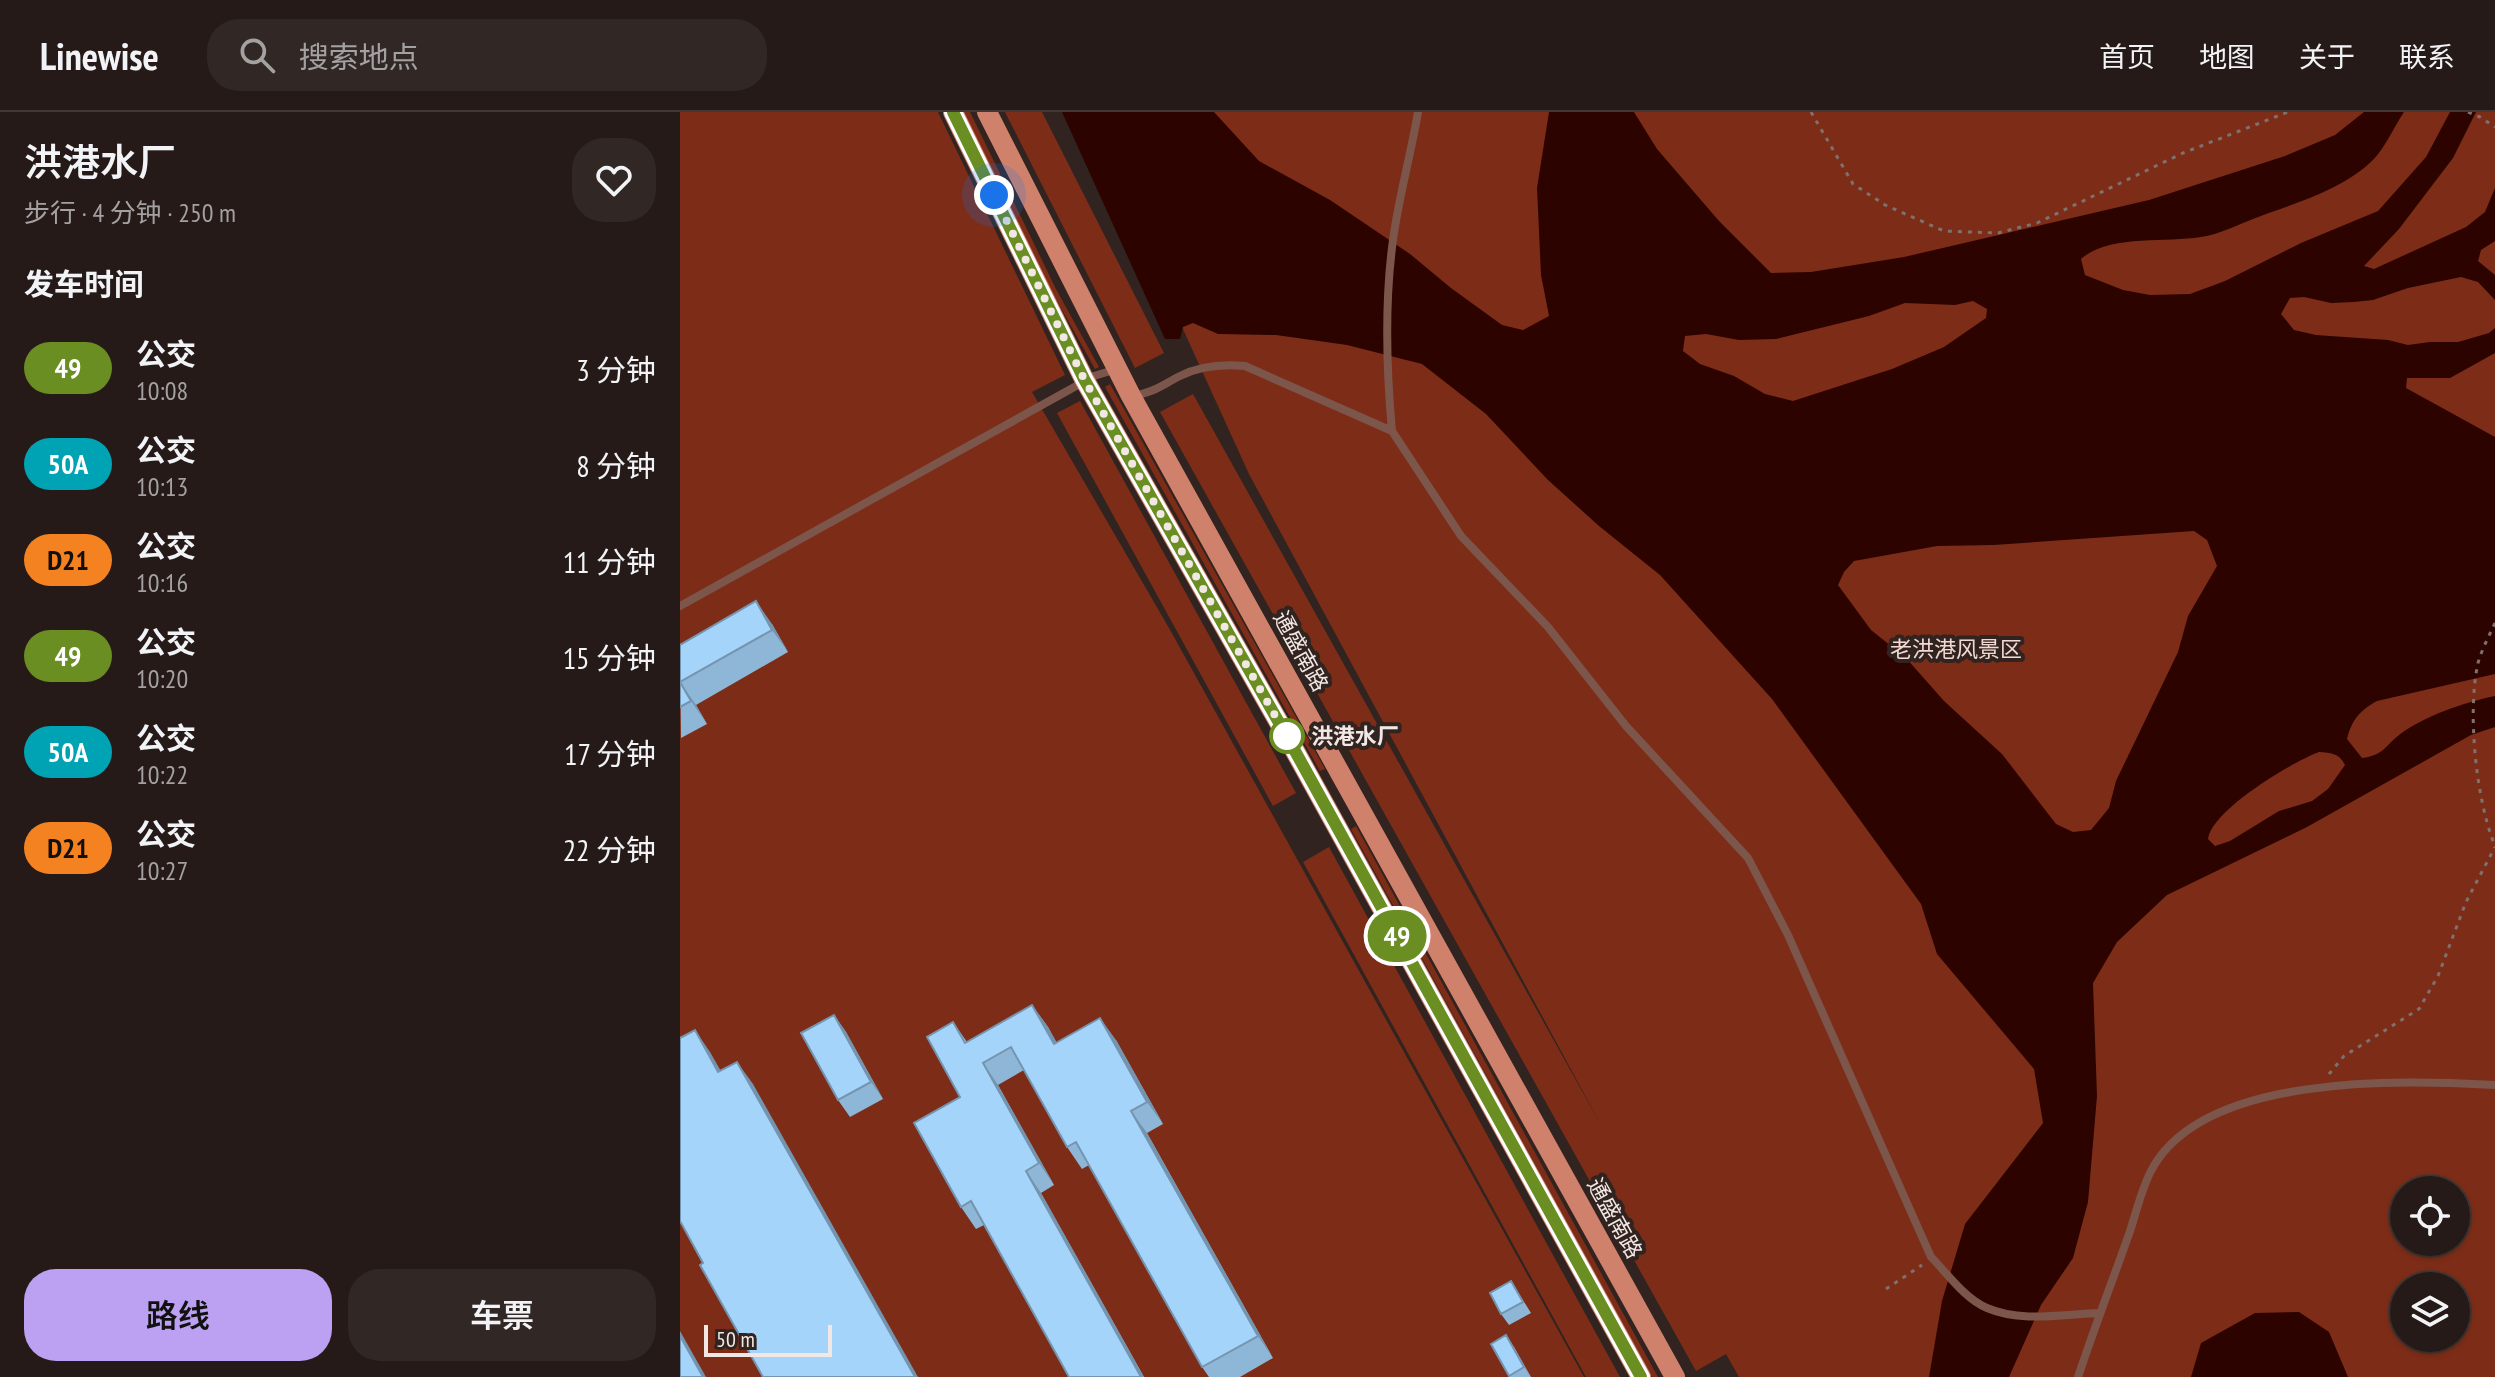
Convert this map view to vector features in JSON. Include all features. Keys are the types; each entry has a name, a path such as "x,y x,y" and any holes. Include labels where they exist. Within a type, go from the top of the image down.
{"main road":[{"path":"953,112 1084,379 1290,742 1641,1377"},
{"name":"通盛南路","path":"987,112 1131,396 1675,1377"}],"lane":[{"path":"1418,112 1394,233 1387,290 1387,372 1392,431 1461,536 1548,627 1626,726 1748,858 1788,935 1931,1257 1985,1308 2020,1317 2100,1313"},
{"path":"1131,396 1150,393 1184,374 1222,364 1245,366 1392,431"},
{"path":"680,606 1084,379 1117,369"},
{"path":"2078,1377 2151,1170 2174,1141 2200,1121 2246,1101 2317,1089 2403,1082 2495,1085"}],"path":[{"path":"1811,112 1853,184 1885,205 1944,231 1998,233 2037,223 2183,153 2288,112"},
{"path":"2468,112 2495,127"},
{"path":"2317,1089 2344,1056 2419,1009 2438,976 2466,902 2495,846 2484,816 2473,698 2479,660 2495,623"},
{"path":"1886,1289 1917,1271 1931,1257"}],"green space":[{"path":"680,112 938,112 1065,375 1032,392 1169,628 1584,1377 680,1377"},
{"path":"964,112 970,112 1056,289 1099,367 1095,369 1052,292"},
{"path":"1005,112 1042,112 1164,353 1135,368"},
{"name":"老洪港风景区","path":"1084,112 2495,112 2495,1377 1739,1377 1726,1354 1696,1371 1160,412 1193,394 1601,1125 1249,474"},
{"path":"1110,384 1325,769 1320,771 1105,387"},
{"path":"1080,401 1296,793 1273,806 1057,413"},
{"path":"1356,826 1658,1377 1652,1377 1351,829"},
{"path":"1329,847 1620,1377 1586,1377 1303,862"}],"shaded area":[{"path":"1062,112 1214,112 1259,161 1330,200 1410,254 1502,325 1523,330 1549,316 1541,275 1537,188 1549,112 1634,112 1657,149 1719,221 1771,273 1811,272 1904,257 2149,200 2285,156 2335,135 2364,112 2404,112 2374,159 2347,180 2317,195 2215,234 2122,243 2093,251 2081,259 2085,275 2123,290 2150,295 2190,294 2378,211 2426,157 2450,112 2476,112 2453,158 2399,229 2364,266 2374,269 2466,227 2485,212 2495,188 2495,241 2481,250 2478,261 2495,275 2495,300 2478,282 2461,277 2408,288 2373,300 2331,303 2304,297 2290,298 2281,314 2294,330 2408,345 2458,342 2489,333 2495,328 2495,353 2450,378 2407,378 2406,388 2495,437 2495,674 2377,701 2357,717 2347,739 2362,758 2369,757 2379,753 2421,721 2495,696 2495,727 2471,735 2307,827 2167,895 2117,942 2093,983 2097,1096 2088,1202 2073,1258 2041,1305 2009,1377 1929,1377 1942,1301 1965,1224 2043,1123 2034,1069 1937,954 1921,904 1772,699 1660,575 1548,480 1486,414 1422,364 1347,345 1276,335 1218,334 1193,323 1183,327 1180,339 1165,339","holes":["1973,301 1987,309 1986,318 1944,347 1892,369 1793,401 1765,394 1734,376 1700,364 1683,351 1685,336 1706,334 1739,340 1776,339 1869,316 1905,303 1955,305","2194,531 2207,540 2217,566 2188,616 2178,652 2116,781 2109,808 2091,830 2073,832 2056,824 2002,754 1944,701 1906,658 1871,630 1838,585 1854,561 1937,546","2319,752 2331,753 2345,765 2328,789 2312,801 2279,811 2230,841 2215,846 2208,839 2213,827 2238,801"]},
{"path":"2299,1312 2329,1332 2348,1377 2191,1377 2201,1343 2255,1313"}],"building":[{"path":"756,601 772,630 680,682 680,645"},
{"path":"680,682 691,701 680,707"},
{"path":"1032,1005 1054,1044 1100,1018 1147,1102 1131,1111 1258,1336 1202,1367 1076,1142 1067,1147 1011,1047 983,1063 1039,1163 1026,1171 1141,1377 1069,1377 971,1201 961,1207 914,1123 960,1097 927,1037 953,1022 965,1043"},
{"path":"834,1015 871,1082 838,1100 801,1033"},
{"path":"695,1030 718,1072 737,1062 915,1377 763,1377 700,1265 703,1263 680,1221 680,1038"},
{"path":"1511,1281 1523,1302 1501,1314 1490,1293"},
{"path":"1506,1335 1524,1367 1509,1376 1491,1344"},
{"path":"680,1336 703,1377 680,1377"}],"bus line":[{"name":"49","path":"953,112 1084,379 1290,742 1641,1377"}],"place":[{"name":"洪港水厂","path":"1287,736"}],"route":[{"path":"994,195 1084,379 1290,742 1287,736"}]}
